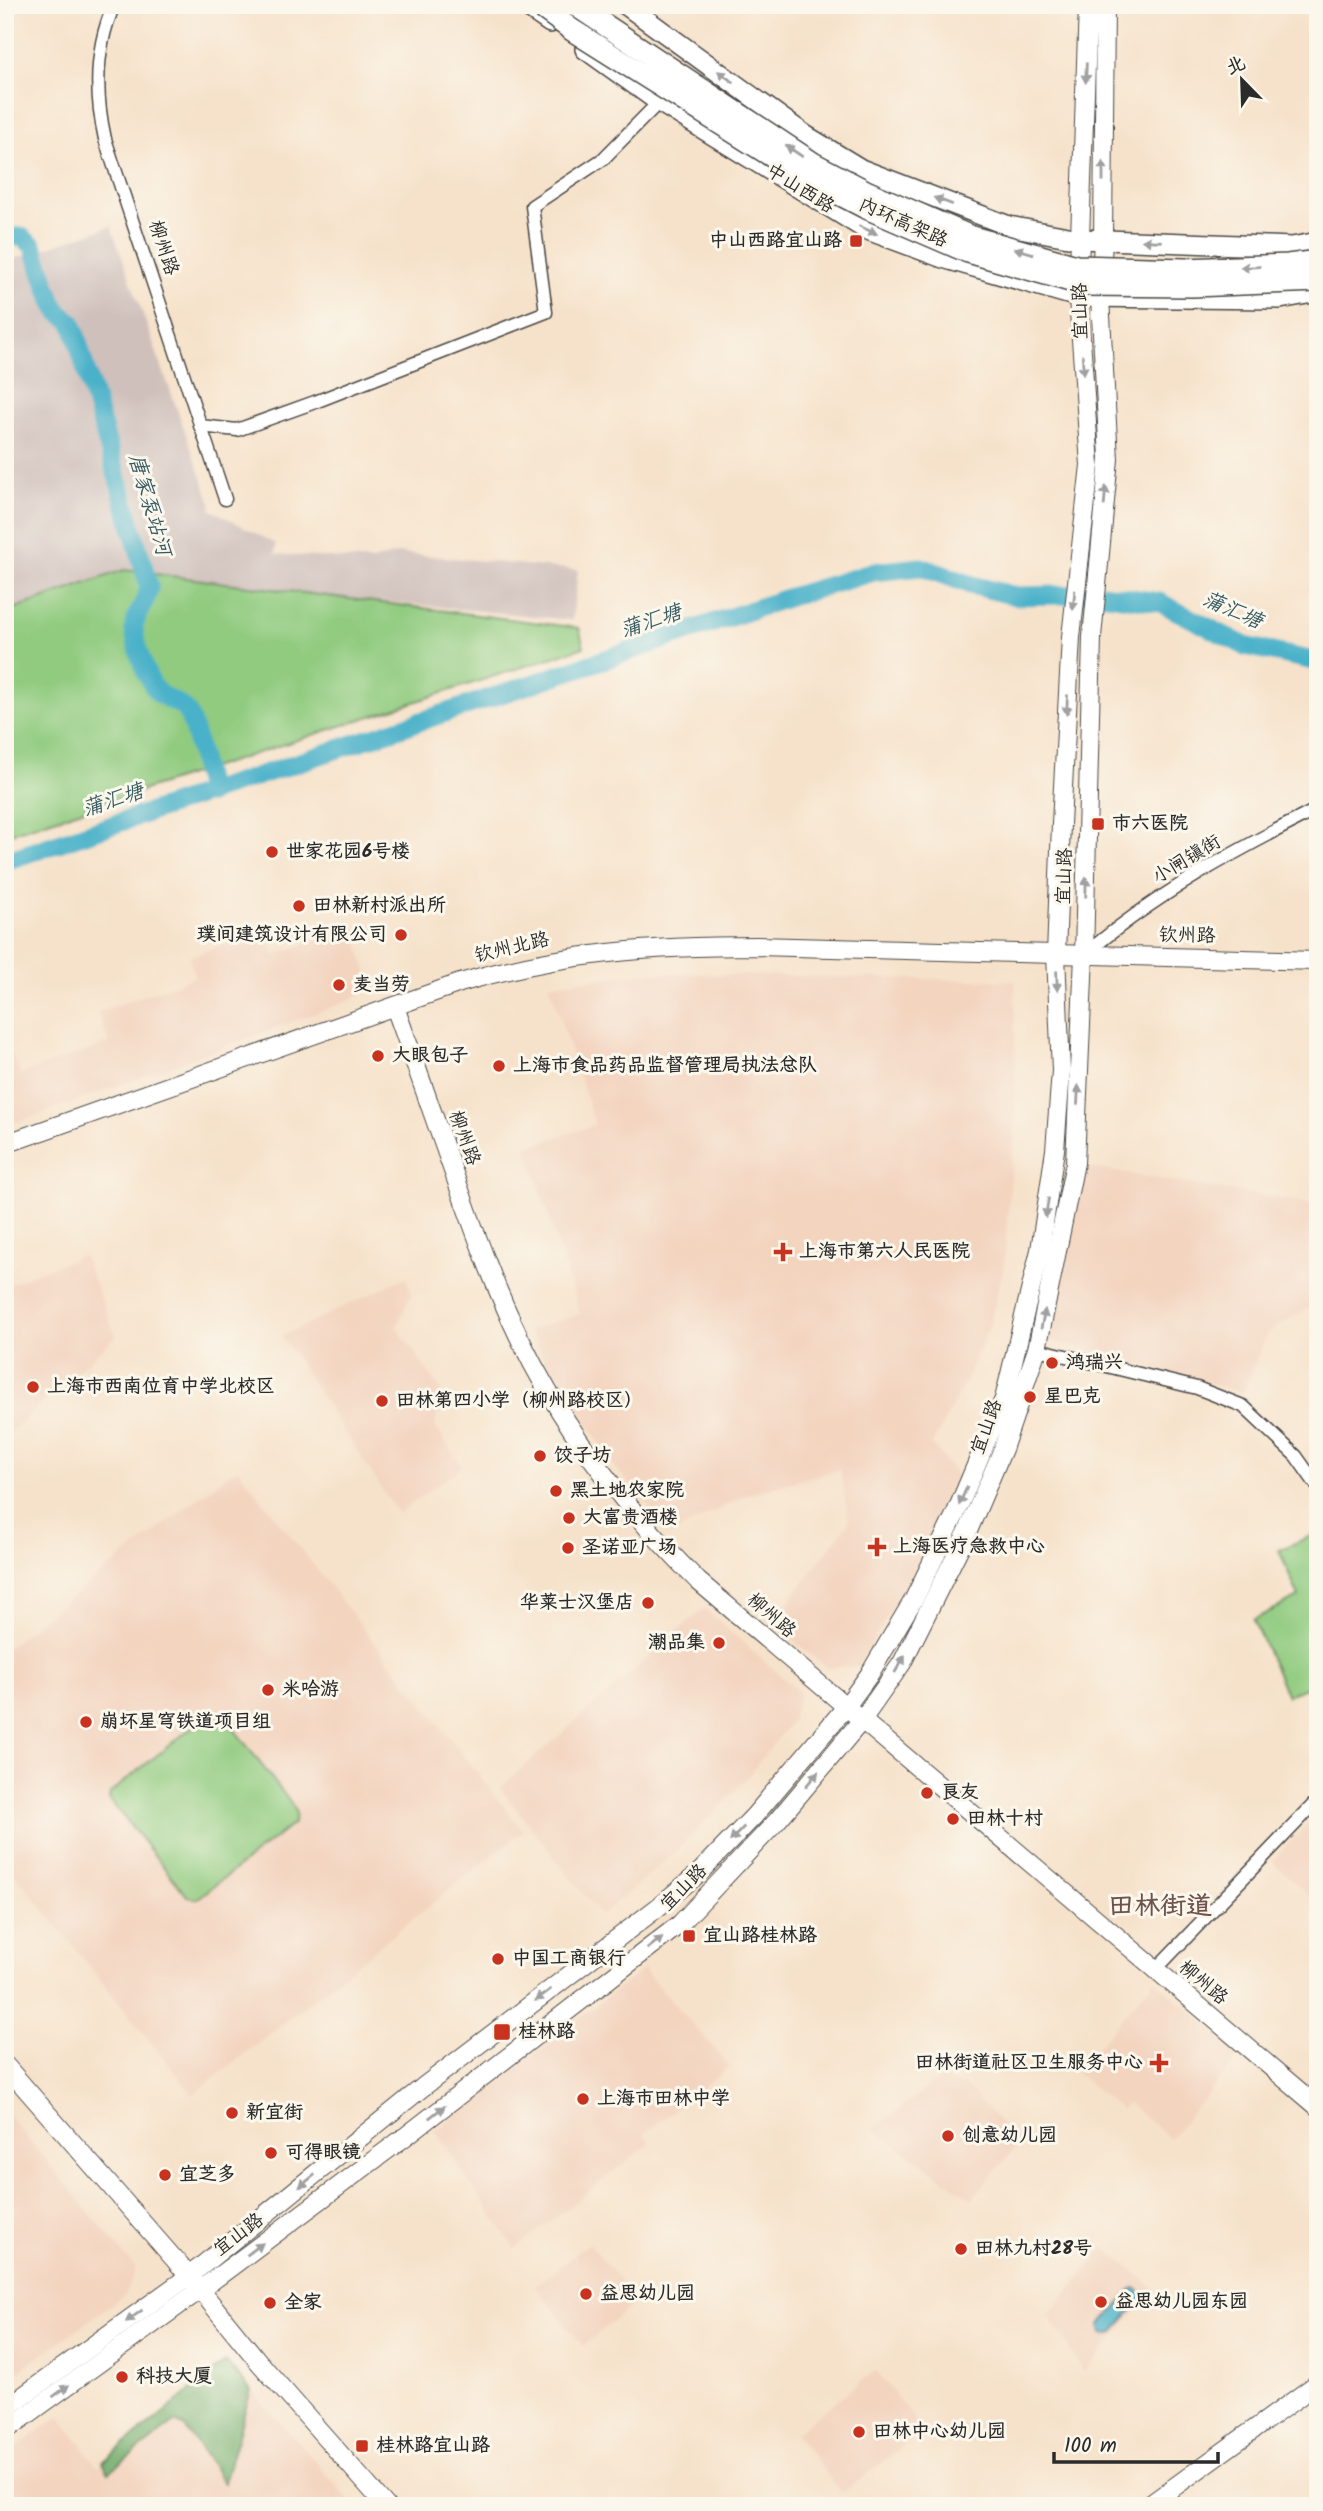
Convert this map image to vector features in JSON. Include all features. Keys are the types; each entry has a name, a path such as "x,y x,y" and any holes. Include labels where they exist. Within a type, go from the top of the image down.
{"highway":[{"name":"内环高架路","path":"538,5 572,30 800,174 864,207 968,252 1084,285 1193,286 1318,281"},
{"name":"内环高架路","path":"575,5 813,163 868,192 969,236 1077,266 1185,269 1288,265 1318,261"}],"main road":[{"name":"中山西路","path":"524,5 659,102 865,229 943,258 1078,297 1280,299 1318,292"},
{"path":"626,5 805,135 861,169 1009,226 1079,239 1292,247 1318,242"},
{"name":"宜山路","path":"5,2409 189,2276 423,2087 699,1873 754,1816 845,1708 893,1636 920,1588 955,1515 1004,1399 1040,1250 1055,1150 1061,1071 1056,955 1061,824 1077,562 1090,465 1078,297 1088,5"},
{"name":"宜山路","path":"5,2431 406,2136 680,1924 777,1821 862,1720 902,1662 968,1531 1003,1449 1037,1349 1075,1163 1084,955 1092,637 1109,459 1100,298 1105,5"},
{"name":"钦州北路","path":"5,1144 460,983 501,971 573,956 692,946 1056,955"},
{"name":"钦州路","path":"1056,955 1318,961"},
{"name":"柳州路","path":"395,1007 495,1284 521,1341 568,1424 619,1495 668,1552 708,1589 1318,2107"},
{"path":"5,2065 386,2506"},
{"path":"1147,2506 1318,2383"}],"street":[{"name":"柳州路","path":"114,5 99,65 99,111 105,139 225,499"},
{"path":"200,426 237,430 546,312 532,206 603,159 659,102"},
{"name":"小闸镇街","path":"1084,955 1112,931 1178,887 1318,808"},
{"path":"1037,1349 1197,1388 1243,1406 1296,1457 1318,1487"},
{"path":"1155,1970 1318,1800"}],"shaded area":[{"path":"111,226 212,506 210,509 276,544 275,554 372,561 399,553 578,570 572,620 125,576 5,617 5,262"},
{"path":"265,929 274,955 341,931 355,934 368,974 362,992 354,999 5,1127 5,1043 21,1074 109,1043 98,1012 195,977 189,957"},
{"name":"上海市第六人民医院","path":"652,973 1015,981 1015,1122 1004,1265 990,1324 966,1380 932,1444 960,1479 946,1497 913,1572 859,1666 828,1668 772,1624 849,1522 840,1469 748,1494 672,1534 620,1473 549,1368 529,1330 580,1314 527,1147 595,1125 549,984"},
{"path":"1086,1167 1318,1205 1318,1303 1267,1333 1243,1393 1050,1340"},
{"name":"上海市西南位育中学北校区","path":"83,1255 116,1336 5,1437 5,1286"},
{"name":"田林第四小学（柳州路校区）","path":"406,1277 412,1294 396,1327 441,1390 435,1426 462,1466 398,1514 282,1336"},
{"path":"237,1468 523,1831 193,2095 5,1861 5,1649"},
{"path":"704,1608 800,1693 792,1720 742,1784 676,1851 601,1916 500,1788"},
{"path":"1318,1812 1318,1904 1272,1861"},
{"name":"上海市田林中学","path":"643,1969 730,2066 644,2134 650,2143 515,2249 435,2131"},
{"name":"田林街道社区卫生服务中心","path":"1154,1980 1241,2053 1170,2139 1128,2103 1121,2110 1076,2073"},
{"name":"创意幼儿园","path":"940,2078 968,2088 1019,2143 972,2199 873,2129"},
{"path":"5,2111 136,2269 126,2294 5,2381"},
{"name":"益思幼儿园","path":"589,2243 637,2302 583,2346 535,2286"},
{"name":"益思幼儿园东园","path":"1105,2248 1155,2289 1084,2372 1048,2315"},
{"path":"226,2362 355,2506 5,2506 5,2455 60,2416 98,2467"},
{"name":"田林中心幼儿园","path":"876,2370 923,2431 842,2493 795,2433"}],"green space":[{"path":"124,570 579,628 584,647 5,835 5,612"},
{"path":"1318,1533 1318,1682 1287,1696 1253,1620 1299,1597 1279,1550"},
{"path":"212,1711 221,1712 296,1813 294,1823 197,1899 188,1897 109,1799 110,1793"},
{"path":"226,2362 251,2390 224,2483 185,2427 175,2422 109,2472 103,2462"}],"water":[{"path":"1135,2288 1143,2294 1143,2298 1113,2332 1102,2332 1100,2326"}],"waterway":[{"name":"唐家泵站河","path":"8,237 22,237 33,246 53,303 60,313 72,322 149,586 134,624 140,655 155,689 183,708 189,716 209,794"},
{"name":"蒲汇塘","path":"5,861 790,597 874,572 921,567 975,586 1016,596 1101,594 1159,602 1245,646 1318,662"}],"place":[{"name":"中山西路宜山路","path":"856,241"},
{"name":"市六医院","path":"1098,824"},
{"name":"世家花园6号楼","path":"272,852"},
{"name":"田林新村派出所","path":"299,906"},
{"name":"璞间建筑设计有限公司","path":"401,935"},
{"name":"麦当劳","path":"339,985"},
{"name":"大眼包子","path":"378,1056"},
{"name":"上海市食品药品监督管理局执法总队","path":"499,1066"},
{"name":"上海市第六人民医院","path":"783,1252"},
{"name":"鸿瑞兴","path":"1052,1363"},
{"name":"上海市西南位育中学北校区","path":"33,1387"},
{"name":"星巴克","path":"1030,1397"},
{"name":"田林第四小学（柳州路校区）","path":"382,1401"},
{"name":"饺子坊","path":"540,1456"},
{"name":"黑土地农家院","path":"556,1491"},
{"name":"大富贵酒楼","path":"569,1518"},
{"name":"上海医疗急救中心","path":"877,1547"},
{"name":"圣诺亚广场","path":"568,1548"},
{"name":"华莱士汉堡店","path":"648,1603"},
{"name":"潮品集","path":"719,1643"},
{"name":"米哈游","path":"268,1690"},
{"name":"崩坏星穹铁道项目组","path":"86,1722"},
{"name":"良友","path":"927,1793"},
{"name":"田林十村","path":"953,1819"},
{"name":"宜山路桂林路","path":"689,1936"},
{"name":"中国工商银行","path":"498,1959"},
{"name":"桂林路","path":"502,2032"},
{"name":"田林街道社区卫生服务中心","path":"1159,2063"},
{"name":"上海市田林中学","path":"583,2099"},
{"name":"新宜街","path":"232,2113"},
{"name":"创意幼儿园","path":"948,2136"},
{"name":"可得眼镜","path":"271,2153"},
{"name":"宜芝多","path":"165,2175"},
{"name":"田林九村28号","path":"961,2249"},
{"name":"益思幼儿园","path":"586,2294"},
{"name":"益思幼儿园东园","path":"1101,2302"},
{"name":"全家","path":"270,2303"},
{"name":"科技大厦","path":"122,2377"},
{"name":"田林中心幼儿园","path":"859,2432"},
{"name":"桂林路宜山路","path":"362,2446"}],"district":[{"name":"田林街道","path":"1160,1907"}]}
